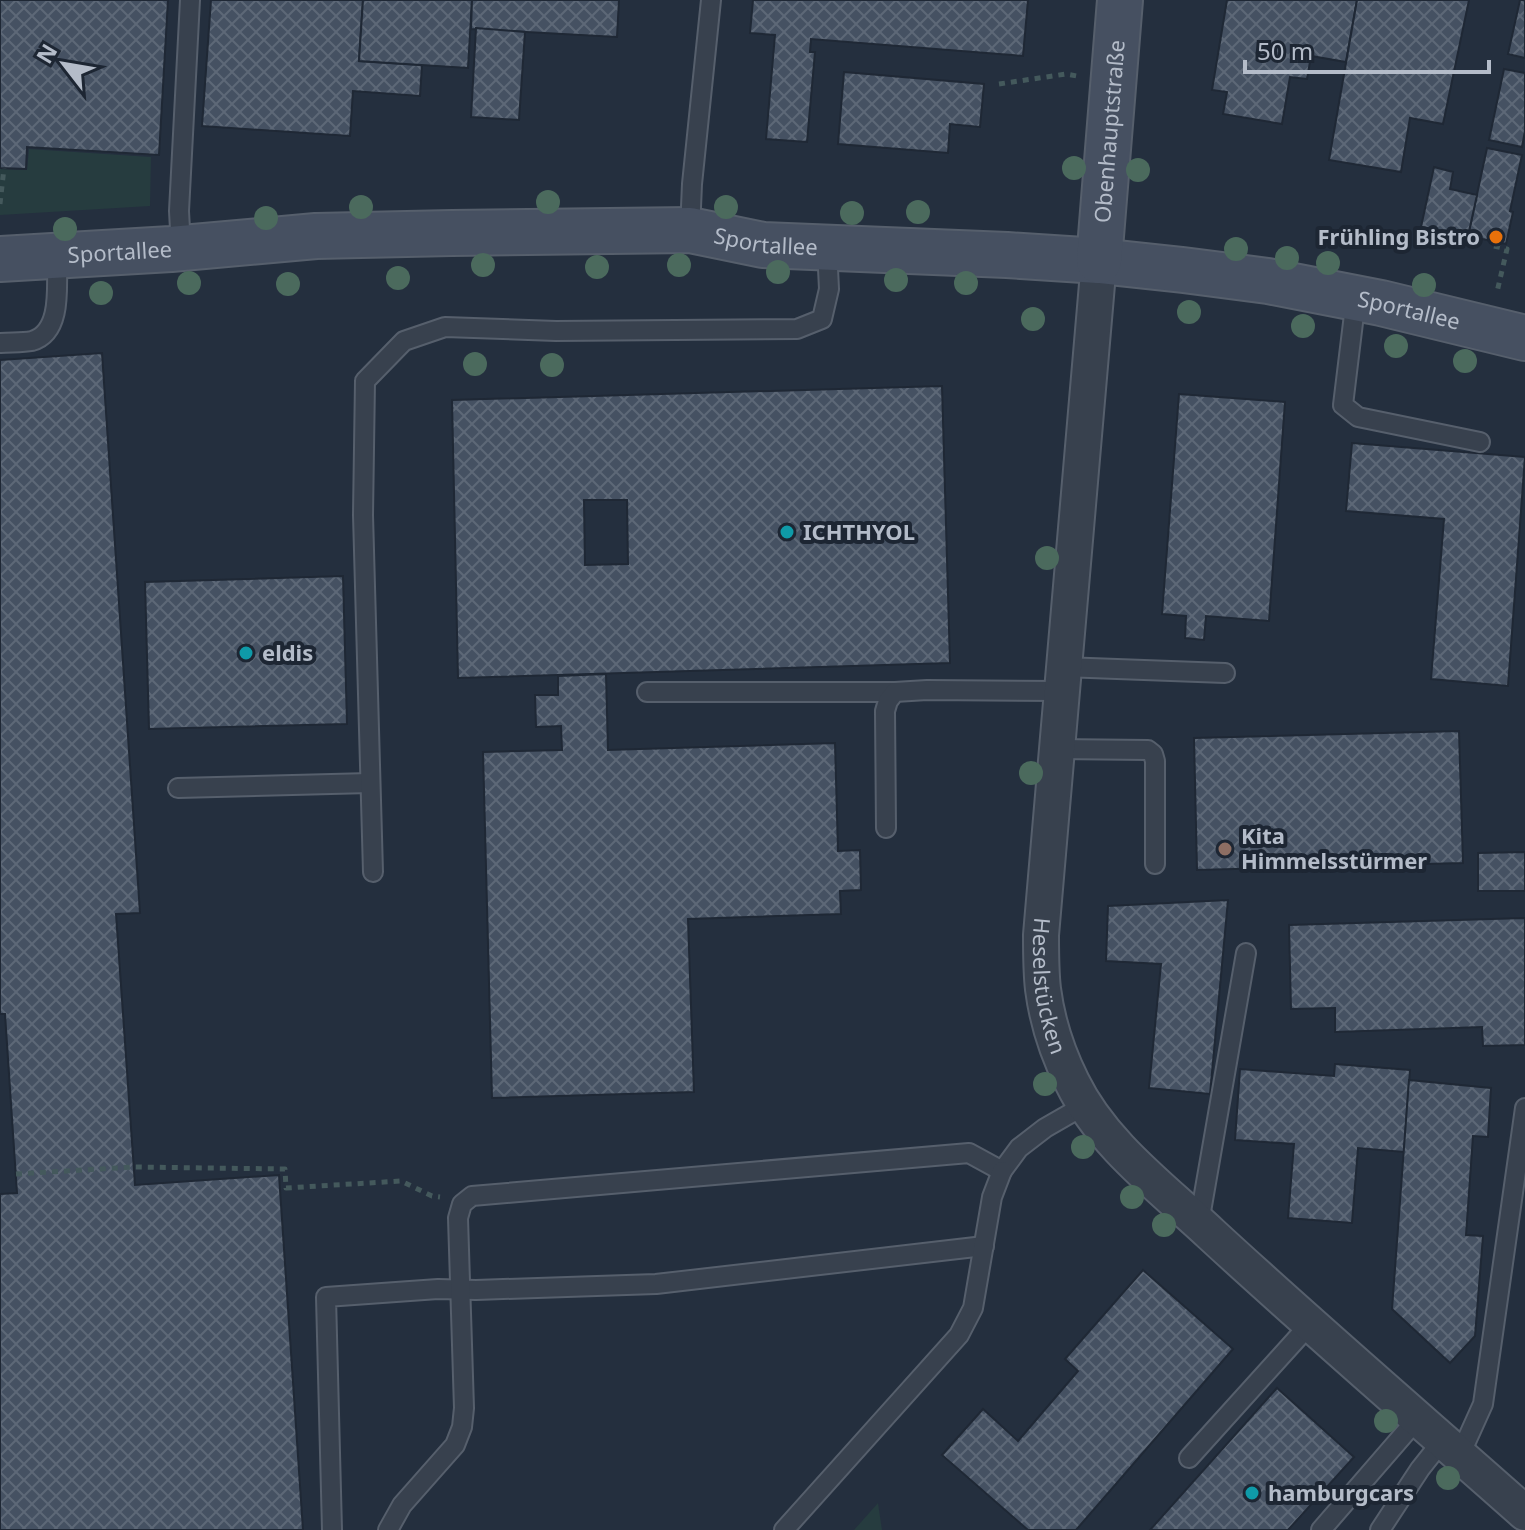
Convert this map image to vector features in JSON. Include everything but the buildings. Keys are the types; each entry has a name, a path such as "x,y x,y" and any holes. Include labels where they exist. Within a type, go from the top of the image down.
{"street":[{"name":"Obenhauptstraße","path":"1099,261 1120,0"},
{"name":"Sportallee","path":"0,259 316,236 690,230 763,245 1007,255 1167,268 1268,281 1507,333"},
{"name":"Heselstücken","path":"1099,261 1041,935 1043,991 1055,1040 1085,1105 1130,1159 1525,1513"}],"lane":[{"path":"181,248 179,211 190,0"},
{"path":"690,230 711,0"},
{"path":"373,872 363,515 365,381 404,341 445,327 556,331 797,329 822,319 829,289 827,248"},
{"path":"0,343 32,341 51,326 56,308 57,255"},
{"path":"1356,298 1343,405 1358,417 1480,442"},
{"path":"647,692 895,692 1062,679 1225,673"},
{"path":"886,828 885,711 895,692"},
{"path":"1056,749 1148,750 1153,754 1155,864"},
{"path":"178,788 370,783"},
{"path":"1199,1223 1246,953"},
{"path":"784,1530 959,1335 973,1308 992,1197 1002,1171 1019,1148 1045,1128 1085,1105"},
{"path":"1321,1530 1483,1404 1525,1108"},
{"path":"388,1530 402,1505 455,1445 462,1427 458,1218 462,1204 472,1196 969,1153 1002,1171"},
{"path":"332,1530 326,1297 438,1289 656,1284 984,1246"},
{"path":"1189,1458 1311,1323"},
{"path":"1380,1530 1441,1438"}],"path":[{"path":"999,84 1066,74 1114,80"},
{"path":"0,204 4,168"},
{"path":"1494,246 1507,249 1507,333"},
{"path":"16,1174 133,1167 285,1169 286,1188 401,1181 432,1196 462,1204"}],"green space":[{"path":"29,149 151,157 150,206 0,215 0,169 27,170"},
{"path":"878,1503 882,1530 854,1530"}],"place":[{"name":"Frühling Bistro","path":"1496,237"},
{"name":"ICHTHYOL","path":"787,532"},
{"name":"eldis","path":"246,653"},
{"name":"Kita Himmelsstürmer","path":"1225,849"},
{"name":"hamburgcars","path":"1252,1493"}]}
